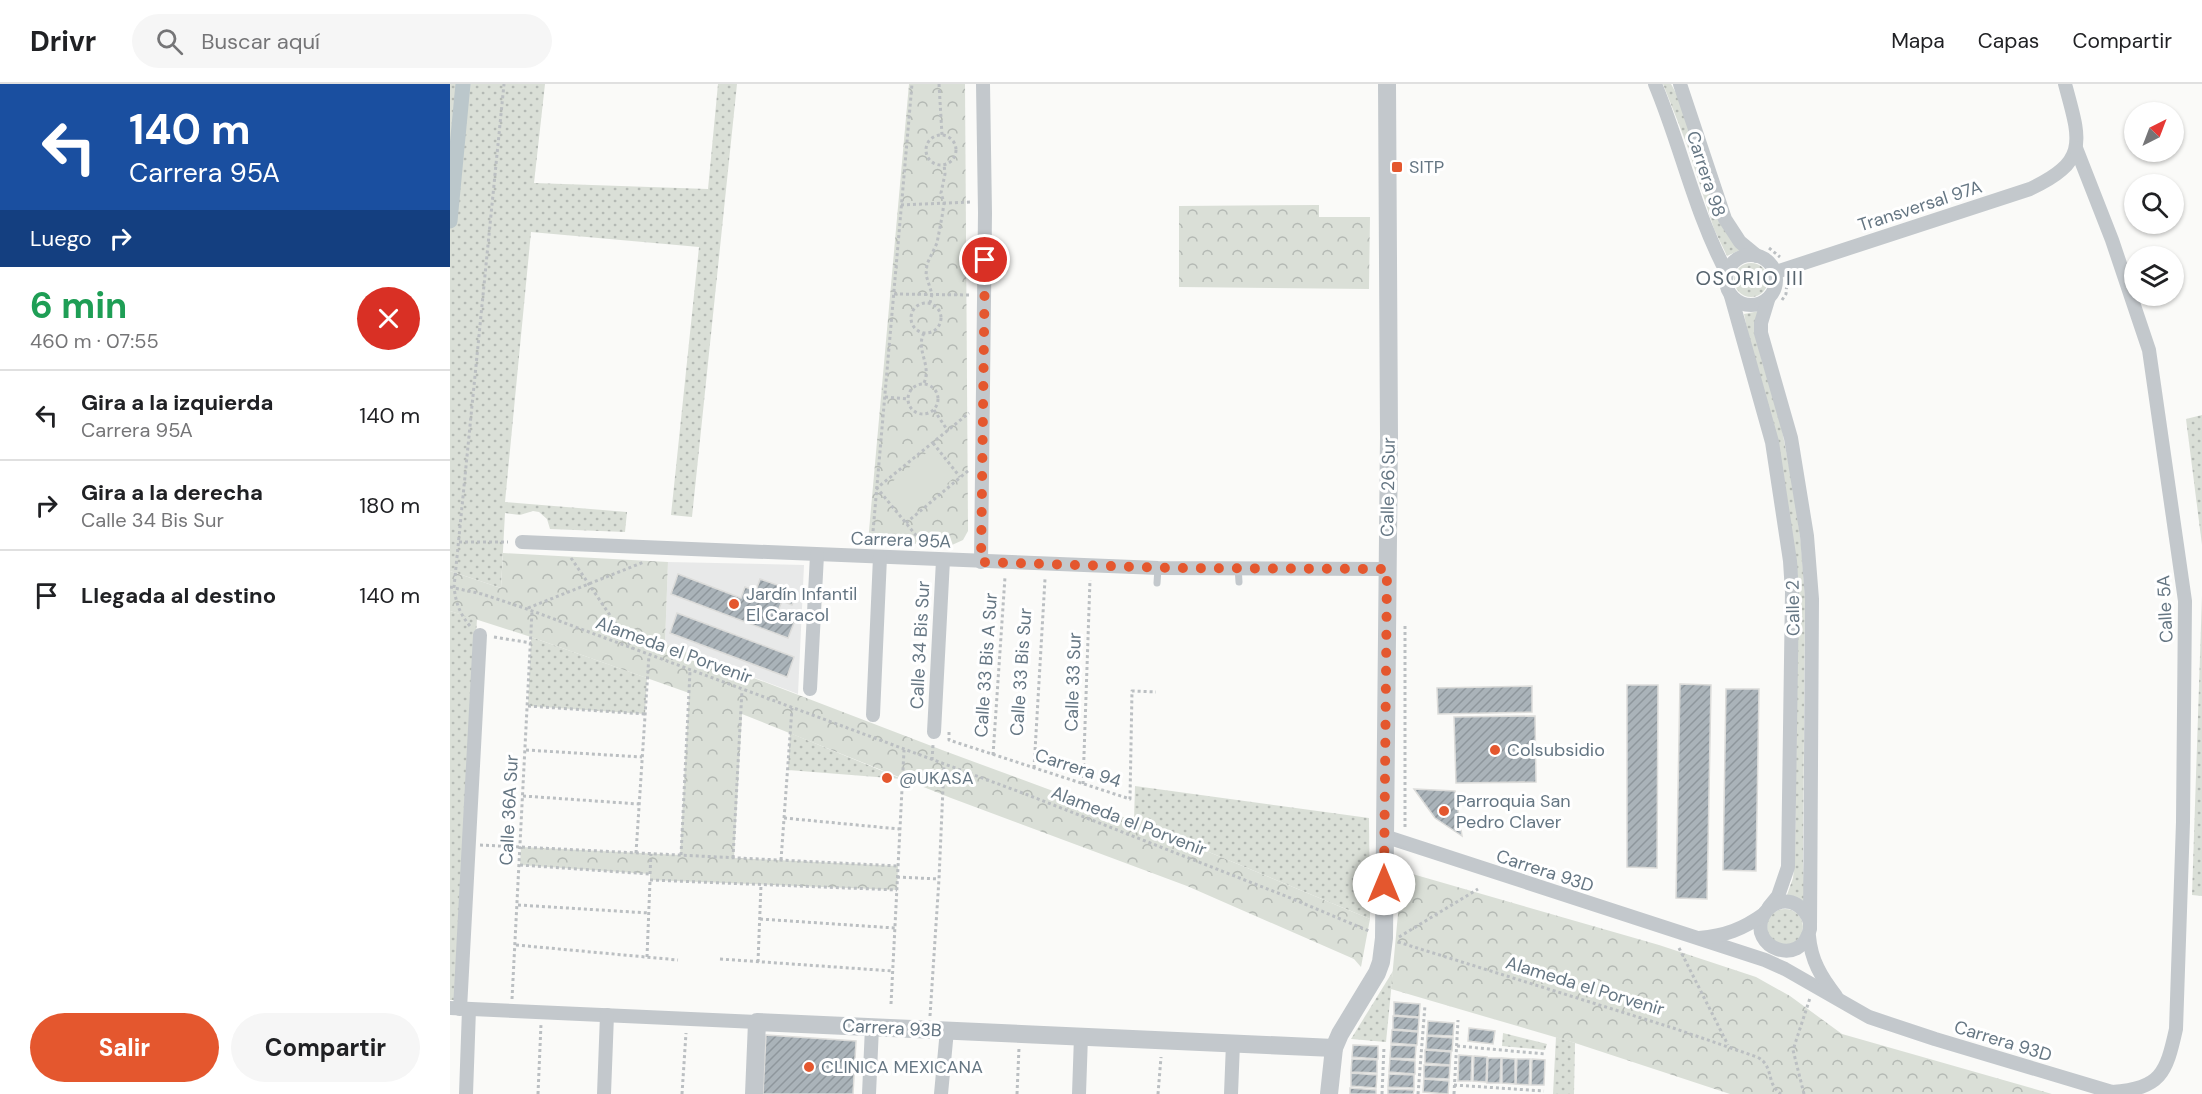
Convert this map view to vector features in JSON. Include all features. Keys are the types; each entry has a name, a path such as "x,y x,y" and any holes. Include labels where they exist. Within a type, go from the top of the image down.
{"street":[{"path":"981,562 985,213 983,84"},
{"name":"Calle 26 Sur","path":"1329,1094 1334,1048 1377,973 1388,939 1384,836 1389,437 1387,84"},
{"name":"Carrera 98","path":"1655,84 1680,149 1704,226 1727,273"},
{"name":"Carrera 98","path":"1680,84 1725,219 1740,242 1757,256"},
{"name":"Calle 5A","path":"2065,84 2076,128 2076,148 2112,240 2149,350 2185,601 2183,822 2176,1029 2169,1059 2156,1080"},
{"name":"Calle 5A","path":"2069,163 2076,148"},
{"name":"Transversal 97A","path":"1776,272 2030,189 2052,178 2069,163"},
{"path":"1742,256 1757,256 1769,262 1776,272 1776,287 1768,300 1761,304 1745,305 1731,296 1726,281 1727,273 1735,260 1742,256"},
{"name":"Calle 2","path":"1731,296 1772,442 1792,592 1788,867 1778,896 1766,911"},
{"name":"Calle 2","path":"1768,300 1761,323 1761,333 1791,438 1811,566 1809,929"},
{"name":"Carrera 95A","path":"522,542 1158,568 1387,569"},
{"path":"810,689 818,555"},
{"path":"873,715 880,557"},
{"name":"Calle 34 Bis Sur","path":"934,732 943,560"},
{"path":"466,1094 460,1009 480,635"},
{"name":"Carrera 93D","path":"1384,836 1753,957 1785,969 1869,1017 1924,1036 2112,1092 2136,1090 2156,1080"},
{"path":"1779,902 1792,903 1804,910 1809,929 1805,942 1792,950 1777,950 1766,941 1761,927 1766,911 1779,902"},
{"name":"Carrera 93D","path":"1694,939 1737,931 1766,911"},
{"name":"Carrera 93D","path":"1809,929 1811,952 1819,972 1841,1003"},
{"name":"Carrera 93D","path":"1766,941 1774,956 1785,969"},
{"name":"Carrera 93D","path":"1753,957 1774,956 1792,950"},
{"name":"Carrera 93B","path":"460,1009 1334,1048"},
{"path":"604,1094 607,1015"},
{"path":"754,1094 757,1022"},
{"path":"869,1094 872,1027"},
{"path":"941,1094 947,1030"},
{"path":"1079,1094 1081,1036"},
{"path":"1231,1094 1233,1043"}],"lane":[{"path":"1238,567 1239,582"},
{"path":"1157,583 1158,568"}],"path":[{"path":"504,84 459,542 452,587 461,614 480,635 531,643"},
{"path":"872,545 912,84"},
{"path":"939,84 942,135"},
{"path":"942,135 954,141 956,152 952,160 944,164 934,163 926,152 931,138 942,135"},
{"path":"930,303 932,294 926,275 927,264 937,243 944,203 941,193 945,179 944,164"},
{"path":"901,205 971,202"},
{"path":"894,294 972,295"},
{"path":"930,303 939,310 941,320 940,325 933,331 924,333 913,325 911,315 916,307 930,303"},
{"path":"924,333 920,345 927,364 924,383"},
{"path":"924,383 933,387 938,396 934,410 920,414 911,408 908,399 911,389 924,383"},
{"path":"885,397 908,399"},
{"path":"934,410 948,431"},
{"path":"877,488 972,410"},
{"path":"933,443 960,477"},
{"path":"906,523 973,467"},
{"path":"877,488 926,547"},
{"path":"459,542 522,542"},
{"path":"561,544 634,650"},
{"path":"527,609 644,562"},
{"name":"Calle 33 Bis A Sur","path":"993,755 1005,577"},
{"name":"Calle 33 Bis Sur","path":"1034,768 1045,579"},
{"name":"Calle 33 Sur","path":"1083,784 1090,580"},
{"name":"Alameda el Porvenir","path":"452,587 527,609 944,765 1266,888 1388,939 1729,1047 1763,1060 1768,1066 1773,1086 1781,1094"},
{"name":"Calle 36A Sur","path":"512,1011 532,611"},
{"path":"636,853 649,656"},
{"path":"681,855 690,671"},
{"path":"734,858 742,690"},
{"name":"Carrera 94","path":"949,740 1130,799 1132,691 1156,692"},
{"path":"528,706 645,714"},
{"path":"781,860 792,708"},
{"path":"526,750 642,757"},
{"path":"891,1004 904,750"},
{"path":"929,1029 944,765"},
{"path":"523,795 639,804"},
{"path":"784,818 900,829"},
{"path":"469,844 898,866"},
{"path":"647,957 651,853"},
{"path":"520,865 650,874"},
{"path":"897,877 939,879"},
{"path":"650,880 897,890"},
{"path":"758,962 761,885"},
{"path":"1388,939 1478,890"},
{"path":"518,905 649,913"},
{"path":"760,919 895,928"},
{"path":"516,945 678,960"},
{"path":"1678,948 1729,1047"},
{"path":"720,959 892,971"},
{"path":"1804,1094 1793,1050 1814,987"},
{"path":"1418,1094 1425,1005"},
{"path":"538,1094 541,1012"},
{"path":"682,1094 686,1018"},
{"path":"1454,1094 1458,1020"},
{"path":"1017,1094 1020,1034"},
{"path":"1158,1094 1162,1040"},
{"path":"1457,1046 1545,1054"},
{"path":"1382,1094 1384,1047"},
{"path":"1454,1085 1544,1090"}],"shaded area":[{"name":"Jardín Infantil El Caracol","path":"668,562 804,565 798,694 665,644"}],"green space":[{"path":"450,84 545,84 534,183 708,189 718,84 737,84 692,517 671,515 699,247 531,232 505,502 627,512 625,532 550,529 547,519 539,512 533,511 520,515 505,513 501,588 450,571"},
{"path":"909,84 965,84 968,531 963,540 952,545 868,542"},
{"path":"1663,84 1671,84 1681,102 1740,250 1727,256 1714,229 1687,145"},
{"path":"1319,205 1319,217 1370,217 1369,289 1179,287 1179,206"},
{"path":"1751,263 1763,268 1768,280 1763,292 1751,297 1739,292 1734,280 1739,268"},
{"path":"1759,311 1757,332 1762,361 1779,415 1794,491 1801,544 1805,597 1803,863 1805,902 1787,895 1793,878 1795,860 1798,576 1744,314"},
{"path":"2202,415 2202,545 2186,419"},
{"path":"931,449 955,477 908,516 885,488"},
{"path":"503,553 668,562 665,644 1134,821 1370,919 1361,967 1354,959 1187,886 951,798 742,714 734,858 898,866 897,890 650,880 650,874 520,865 521,847 680,855 689,693 450,611 450,571 501,588"},
{"path":"2202,596 2202,896 2192,895"},
{"path":"450,611 477,619 454,1000 450,1000"},
{"path":"531,637 647,678 645,714 528,706"},
{"path":"790,733 902,779 788,770"},
{"path":"1135,786 1369,818 1370,919 1134,821"},
{"path":"1402,871 1659,945 1756,977 1790,996 1842,1034 2052,1094 1730,1094 1575,1043 1391,989"},
{"path":"1785,909 1798,914 1803,927 1798,940 1785,945 1772,940 1767,927 1772,914"},
{"path":"1393,971 1386,1042 1351,1039"},
{"path":"1503,1033 1547,1044 1545,1050 1502,1046"},
{"path":"1556,1037 1575,1043 1574,1094 1553,1094"}],"building":[{"path":"678,574 741,598 745,587 756,591 760,579 797,592 792,605 782,601 778,611 796,618 788,638 671,594"},
{"path":"677,613 794,657 787,677 670,633"},
{"path":"1680,684 1711,685 1707,899 1676,898"},
{"path":"1627,685 1658,685 1657,868 1627,867"},
{"path":"1532,686 1532,712 1438,714 1437,688"},
{"path":"1726,689 1759,689 1756,871 1723,870"},
{"name":"Colsubsidio","path":"1535,716 1536,782 1456,783 1454,717"},
{"name":"Parroquia San Pedro Claver","path":"1414,789 1455,791 1462,836 1435,818"},
{"path":"1394,1002 1420,1004 1419,1017 1394,1015"},
{"path":"1393,1016 1419,1018 1418,1031 1393,1029"},
{"path":"1428,1021 1454,1023 1453,1036 1427,1035"},
{"path":"1469,1028 1495,1031 1493,1044 1468,1041"},
{"path":"1392,1030 1418,1032 1417,1045 1391,1043"},
{"name":"CLINICA MEXICANA","path":"766,1035 856,1041 853,1094 763,1094"},
{"path":"1427,1036 1453,1038 1452,1051 1426,1049"},
{"path":"1353,1045 1378,1046 1378,1059 1352,1057"},
{"path":"1391,1045 1416,1046 1415,1059 1390,1058"},
{"path":"1425,1050 1451,1052 1450,1065 1425,1063"},
{"path":"1459,1055 1472,1056 1471,1081 1458,1081"},
{"path":"1474,1056 1487,1057 1486,1082 1473,1081"},
{"path":"1488,1058 1501,1058 1500,1083 1487,1083"},
{"path":"1502,1058 1515,1059 1515,1084 1502,1083"},
{"path":"1352,1059 1377,1060 1377,1073 1351,1072"},
{"path":"1390,1059 1415,1061 1415,1074 1389,1072"},
{"path":"1517,1059 1530,1059 1529,1085 1516,1084"},
{"path":"1532,1059 1545,1060 1544,1085 1531,1085"},
{"path":"1424,1065 1450,1066 1449,1079 1424,1078"},
{"path":"1351,1073 1377,1075 1376,1088 1351,1086"},
{"path":"1389,1074 1414,1075 1414,1088 1388,1087"},
{"path":"1424,1079 1449,1081 1448,1094 1423,1092"},
{"path":"1350,1088 1376,1090 1376,1094 1350,1094"},
{"path":"1388,1089 1414,1090 1413,1094 1388,1094"}],"waterway":[{"path":"450,221 463,84"}],"place":[{"name":"SITP","path":"1397,167"},
{"name":"Jardín Infantil El Caracol","path":"734,604"},
{"name":"Colsubsidio","path":"1495,750"},
{"name":"@UKASA","path":"887,778"},
{"name":"Parroquia San Pedro Claver","path":"1444,811"},
{"name":"CLINICA MEXICANA","path":"809,1067"}],"district":[{"name":"OSORIO III","path":"1750,278"}],"route":[{"path":"985,260 981,562 1171,568 1387,569 1384,884"}]}
